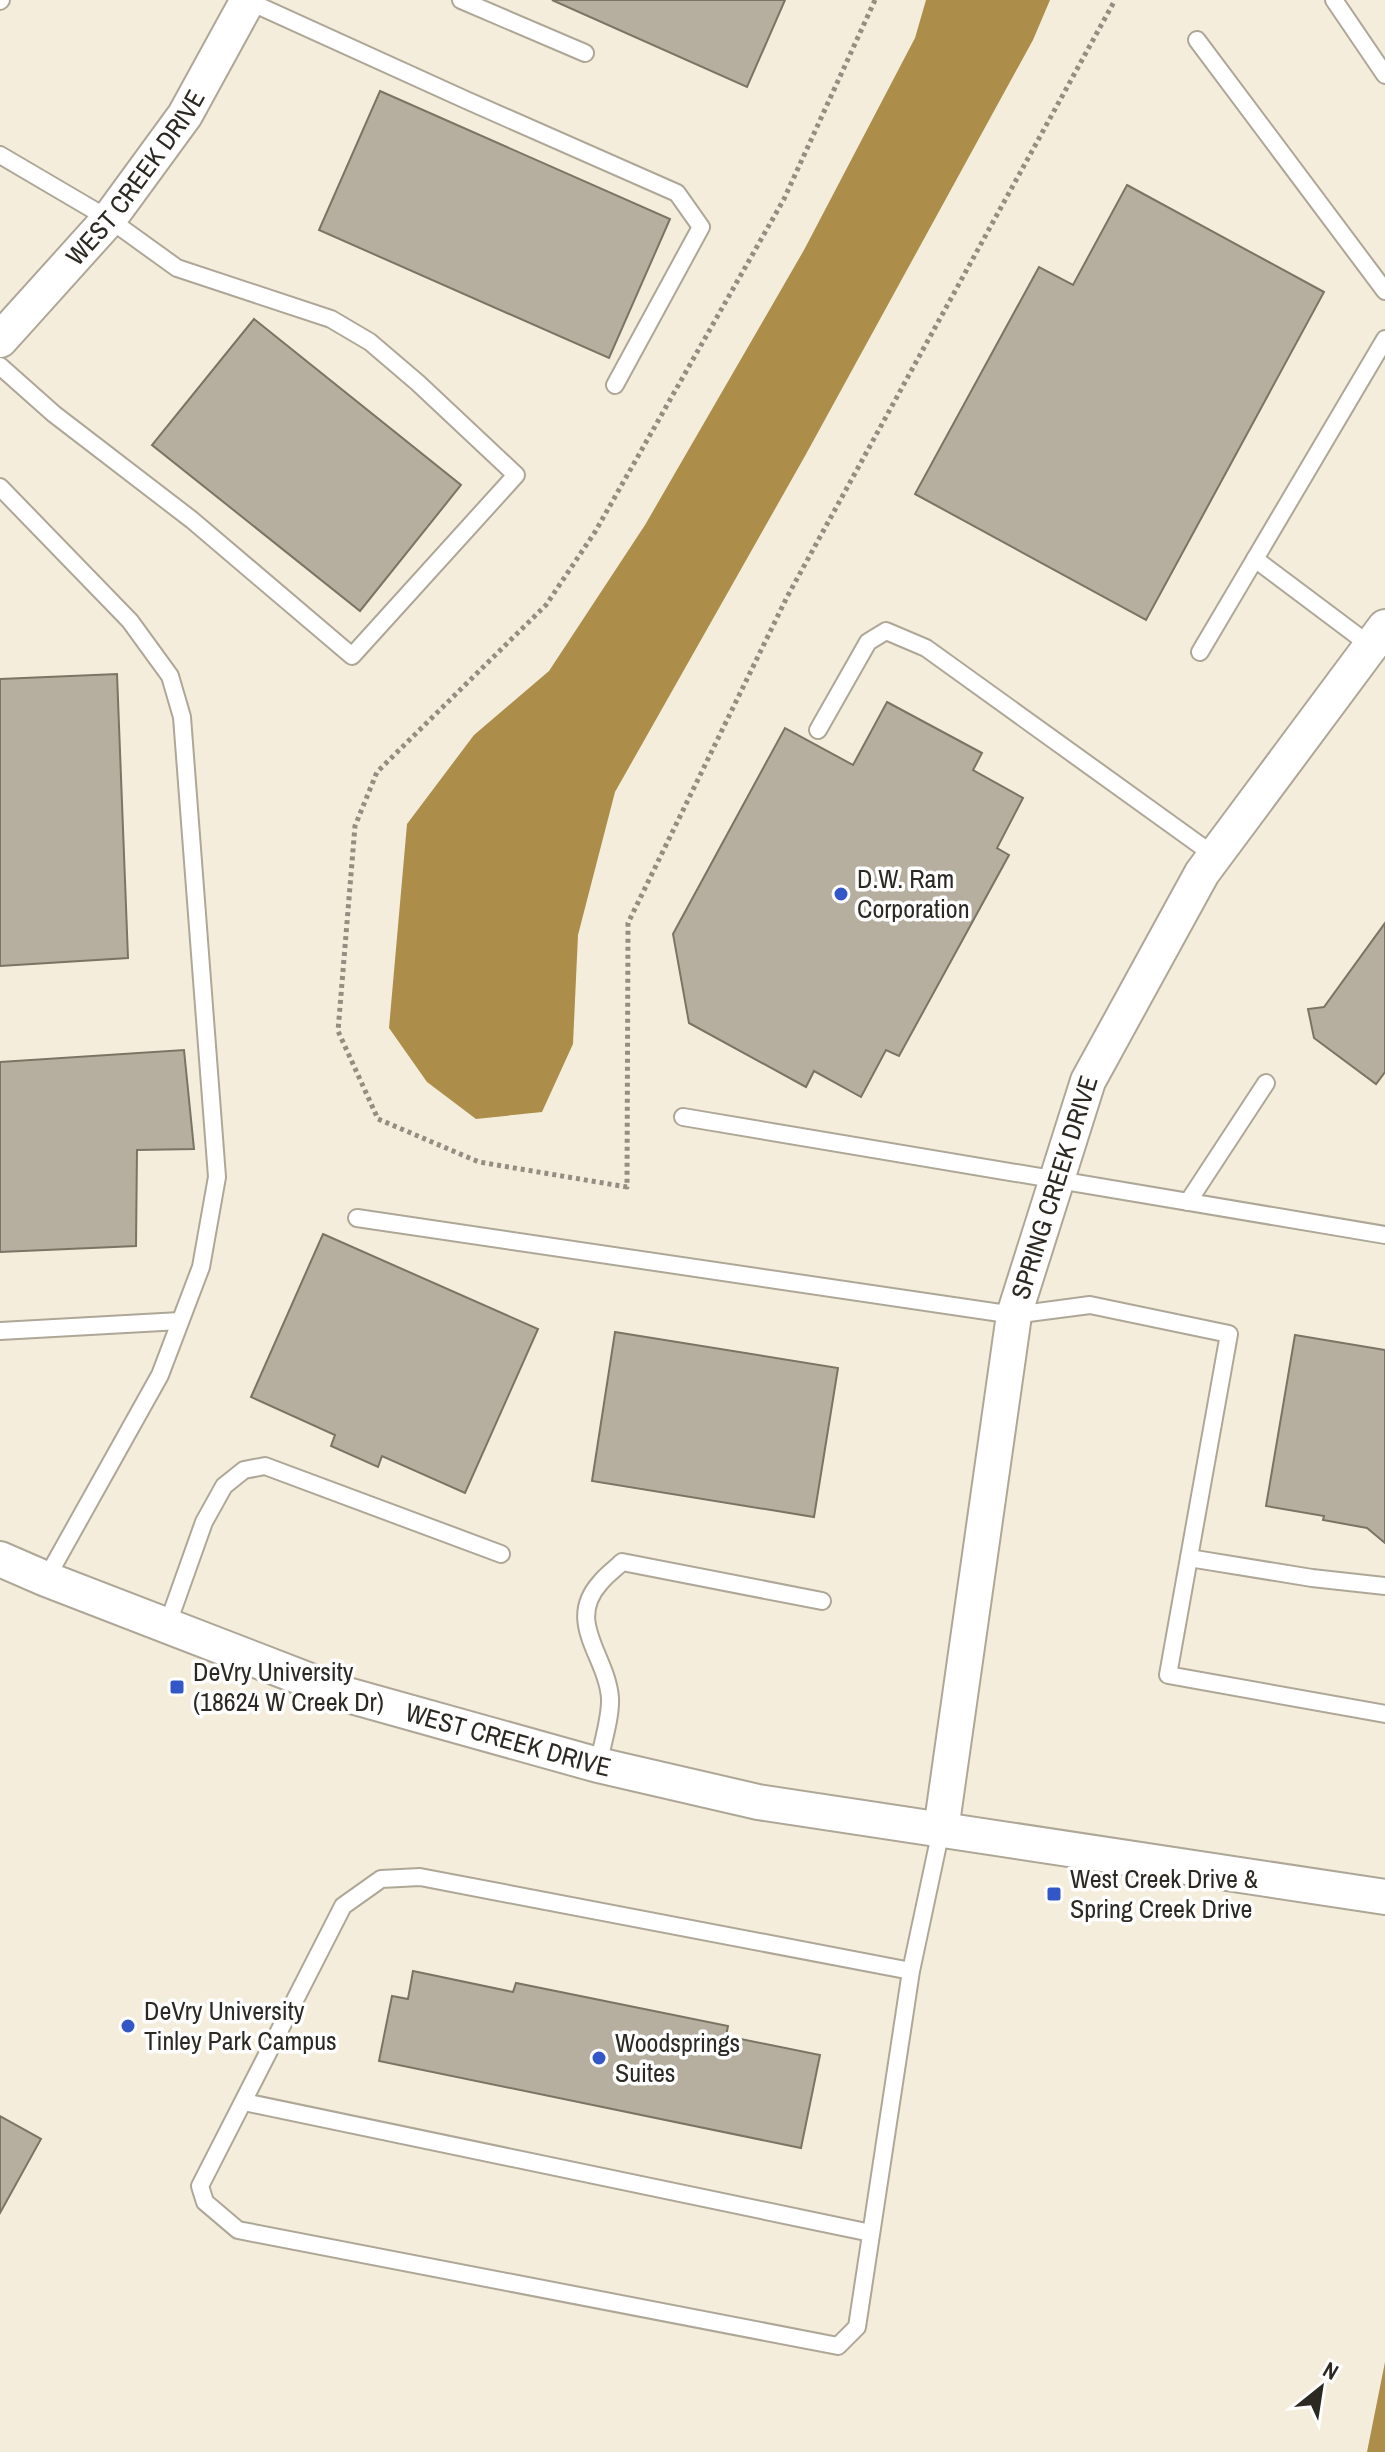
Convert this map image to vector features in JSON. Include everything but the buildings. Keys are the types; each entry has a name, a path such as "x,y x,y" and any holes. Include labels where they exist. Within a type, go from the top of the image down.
{"street":[{"name":"WEST CREEK DRIVE","path":"0,340 109,219 185,115 248,0"},
{"name":"SPRING CREEK DRIVE","path":"941,1830 1014,1315 1088,1081 1202,873 1378,636"},
{"name":"WEST CREEK DRIVE","path":"0,1559 344,1694 598,1765 758,1802 1385,1897"}],"lane":[{"path":"248,0 677,193 701,227 615,385"},
{"path":"461,0 585,53"},
{"path":"1334,0 1385,75"},
{"path":"1197,40 1385,291"},
{"path":"0,155 109,219 177,268 331,319 370,342 516,475 352,656 192,520 54,414 0,366"},
{"path":"1200,652 1385,339"},
{"path":"0,487 130,621 170,676 182,717 217,1177 201,1267 160,1375 46,1579"},
{"path":"1255,559 1378,636"},
{"path":"818,730 868,642 886,631 926,648 1215,856"},
{"path":"1188,1202 1266,1083"},
{"path":"683,1117 1385,1235"},
{"path":"357,1218 1014,1315 1090,1305 1229,1334 1168,1675 1385,1714"},
{"path":"0,1331 180,1321"},
{"path":"167,1626 204,1522 224,1486 244,1470 265,1466 501,1554"},
{"path":"1189,1558 1312,1578 1385,1586"},
{"path":"598,1765 610,1699 605,1675 586,1630 586,1605 598,1584 622,1562 822,1601"},
{"path":"911,1971 420,1877 381,1879 343,1906 200,2186 205,2202 238,2230 838,2346 857,2327 911,1971 941,1830"},
{"path":"244,2102 871,2233"}],"path":[{"path":"875,0 784,199 595,532 546,605 377,772 355,826 338,1031 378,1119 479,1162 627,1187 628,923 787,597 1115,0"}],"shaded area":[{"path":"926,0 1050,0 1033,40 805,456 615,792 578,935 573,1044 542,1112 476,1119 427,1082 389,1028 407,824 474,735 549,671 645,525 804,250 915,38"},
{"path":"1385,2362 1385,2452 1367,2452"}],"place":[{"name":"D.W. Ram Corporation","path":"841,894"},
{"name":"DeVry University (18624 W Creek Dr)","path":"177,1687"},
{"name":"West Creek Drive & Spring Creek Drive","path":"1054,1894"},
{"name":"DeVry University Tinley Park Campus","path":"128,2026"},
{"name":"Woodsprings Suites","path":"599,2058"}]}
